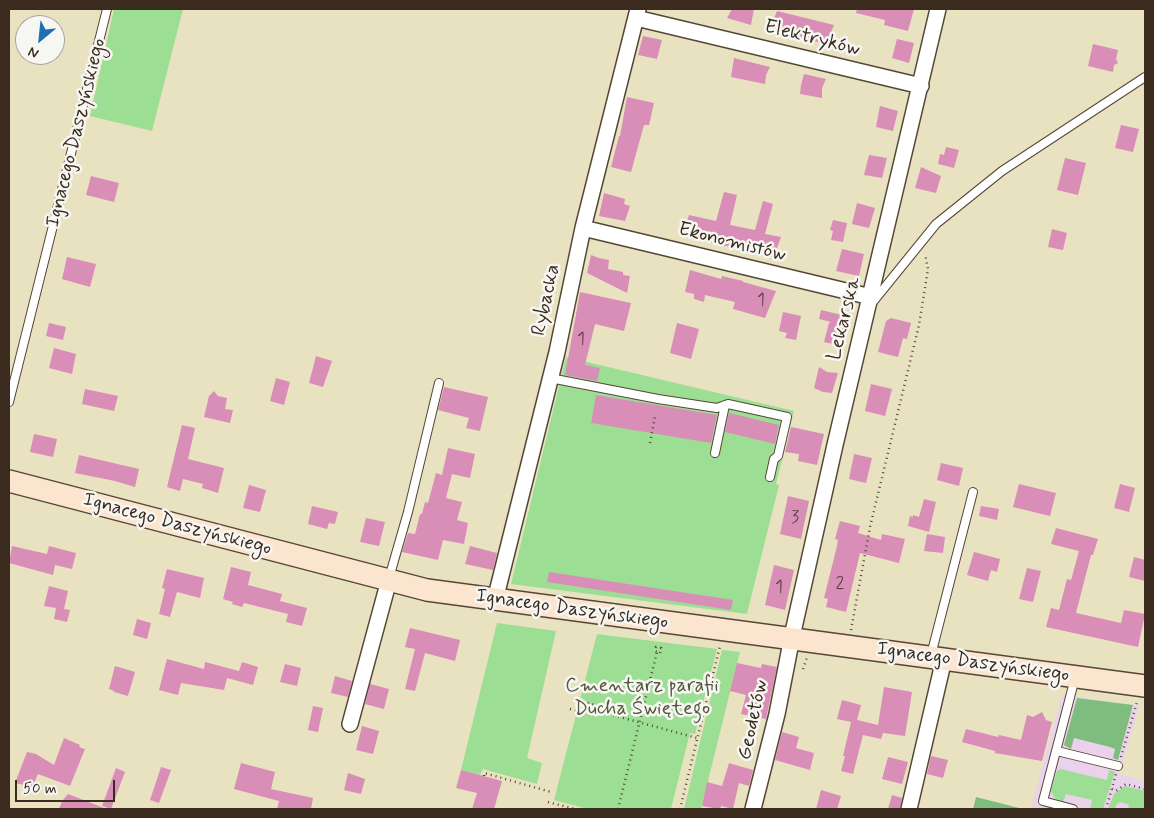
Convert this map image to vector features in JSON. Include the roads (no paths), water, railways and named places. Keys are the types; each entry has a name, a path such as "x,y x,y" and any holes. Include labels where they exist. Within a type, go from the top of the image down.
{"main road":[{"name":"Ignacego Daszyńskiego","path":"9,481 427,590 1075,676 1142,692"}],"street":[{"name":"Lekarska","path":"792,639 938,9"},
{"name":"Elektryków","path":"637,13 921,86"},
{"name":"Rybacka","path":"495,600 550,378 583,228 637,13"},
{"name":"Ekonomistów","path":"583,228 869,303"},
{"path":"350,724 388,580"},
{"name":"Geodetów","path":"753,809 777,714 792,639"},
{"path":"908,809 938,658"}],"lane":[{"name":"Ignacego Daszyńskiego","path":"9,402 107,9"},
{"path":"869,303 936,224 1002,171 1145,77"},
{"path":"550,378 708,407 717,408 728,404 787,417 778,456 774,460 770,477"},
{"path":"388,580 408,512 439,383"},
{"path":"715,453 725,405"},
{"path":"938,658 972,492"},
{"path":"1073,809 1047,806 1043,801 1075,676"},
{"path":"1057,751 1118,766"}],"park label":[{"name":"Cmentarz parafii Ducha Świętego","path":"642,698"}]}
